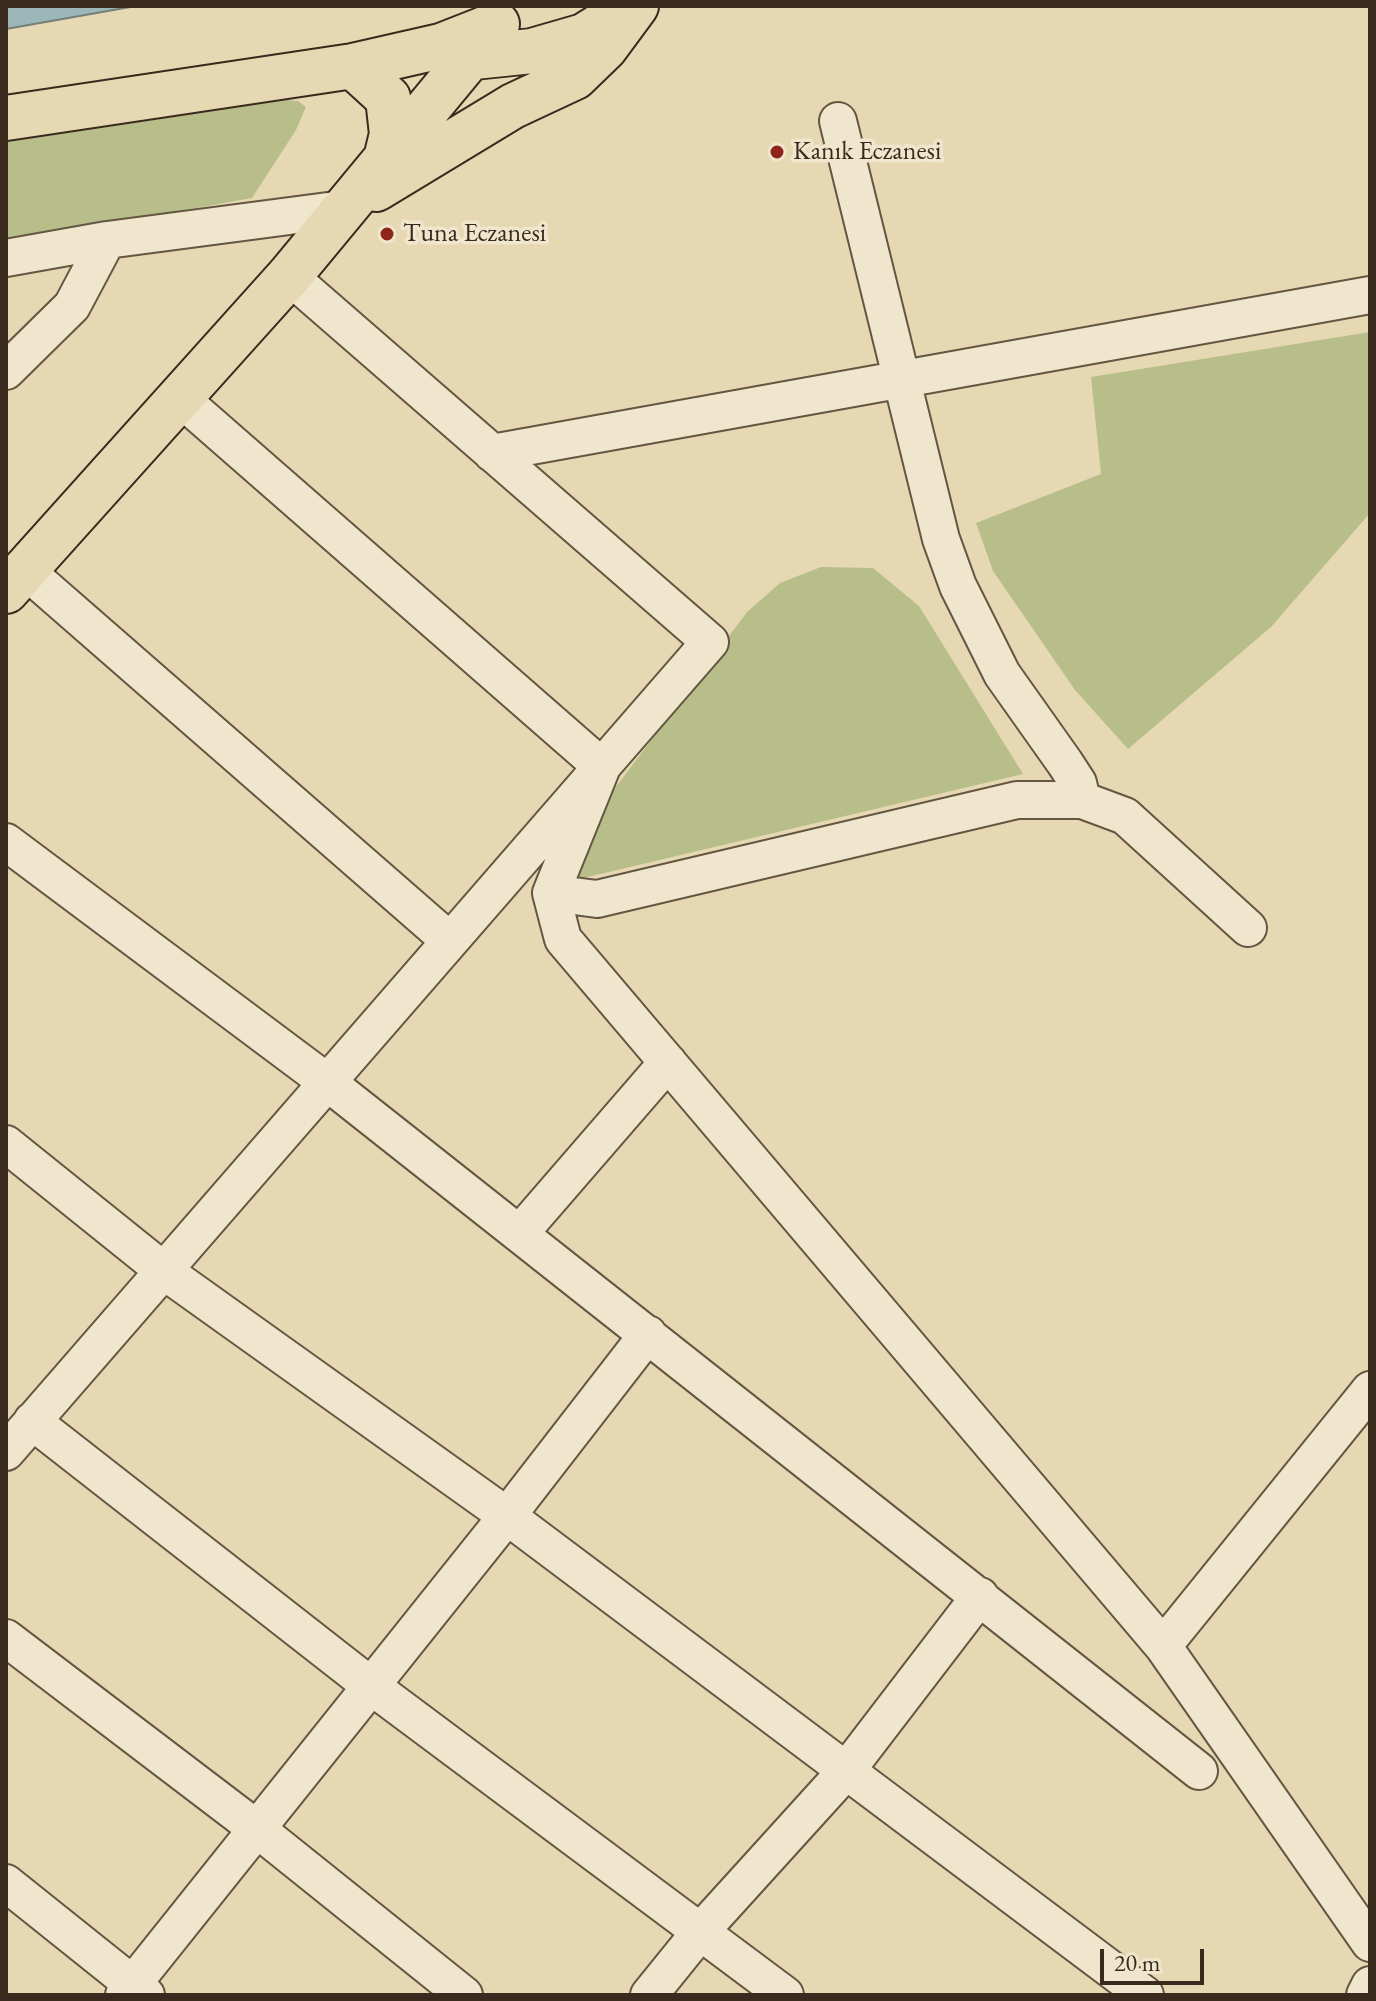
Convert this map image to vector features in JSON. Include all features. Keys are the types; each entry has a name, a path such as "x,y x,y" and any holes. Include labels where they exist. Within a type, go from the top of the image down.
{"main road":[{"path":"6,118 353,66 441,46 492,30 532,51 584,36 634,6"},
{"path":"343,209 513,106 575,77 605,48 634,6"},
{"path":"15,580 289,276 492,30"},
{"path":"353,66 388,98 392,134 386,159"}],"street":[{"path":"838,121 928,492 958,586 1002,674 1078,783 1082,800"},
{"path":"6,258 107,240 343,209"},
{"path":"6,371 72,306 107,240"},
{"path":"6,1452 710,642 289,276"},
{"path":"492,453 1370,295"},
{"path":"180,398 602,767"},
{"path":"15,580 450,941"},
{"path":"602,767 551,893 563,939 1163,1646 1370,1943"},
{"path":"551,893 597,899 1017,800 1082,800 1125,816 1248,928"},
{"path":"6,842 327,1082 1199,1771"},
{"path":"520,1233 668,1062"},
{"path":"6,1144 164,1271 507,1516 1145,1995"},
{"path":"6,1883 134,1992 257,1829 648,1334"},
{"path":"1163,1646 1370,1390"},
{"path":"32,1421 371,1686 785,1995"},
{"path":"649,1995 700,1932 846,1771 980,1596"},
{"path":"6,1638 257,1829 464,1995"},
{"path":"1365,1995 1370,1985"}],"green space":[{"path":"286,100 298,101 306,107 296,130 252,198 6,242 6,142"},
{"path":"1370,332 1370,513 1271,627 1128,749 1075,690 993,571 976,523 1101,474 1091,377"},
{"path":"821,567 873,568 919,606 1023,774 575,880 559,863 747,612 780,583"}],"water":[{"path":"6,6 136,6 6,29"}],"place":[{"name":"Kanık Eczanesi","path":"777,152"},
{"name":"Tuna Eczanesi","path":"387,234"}]}
